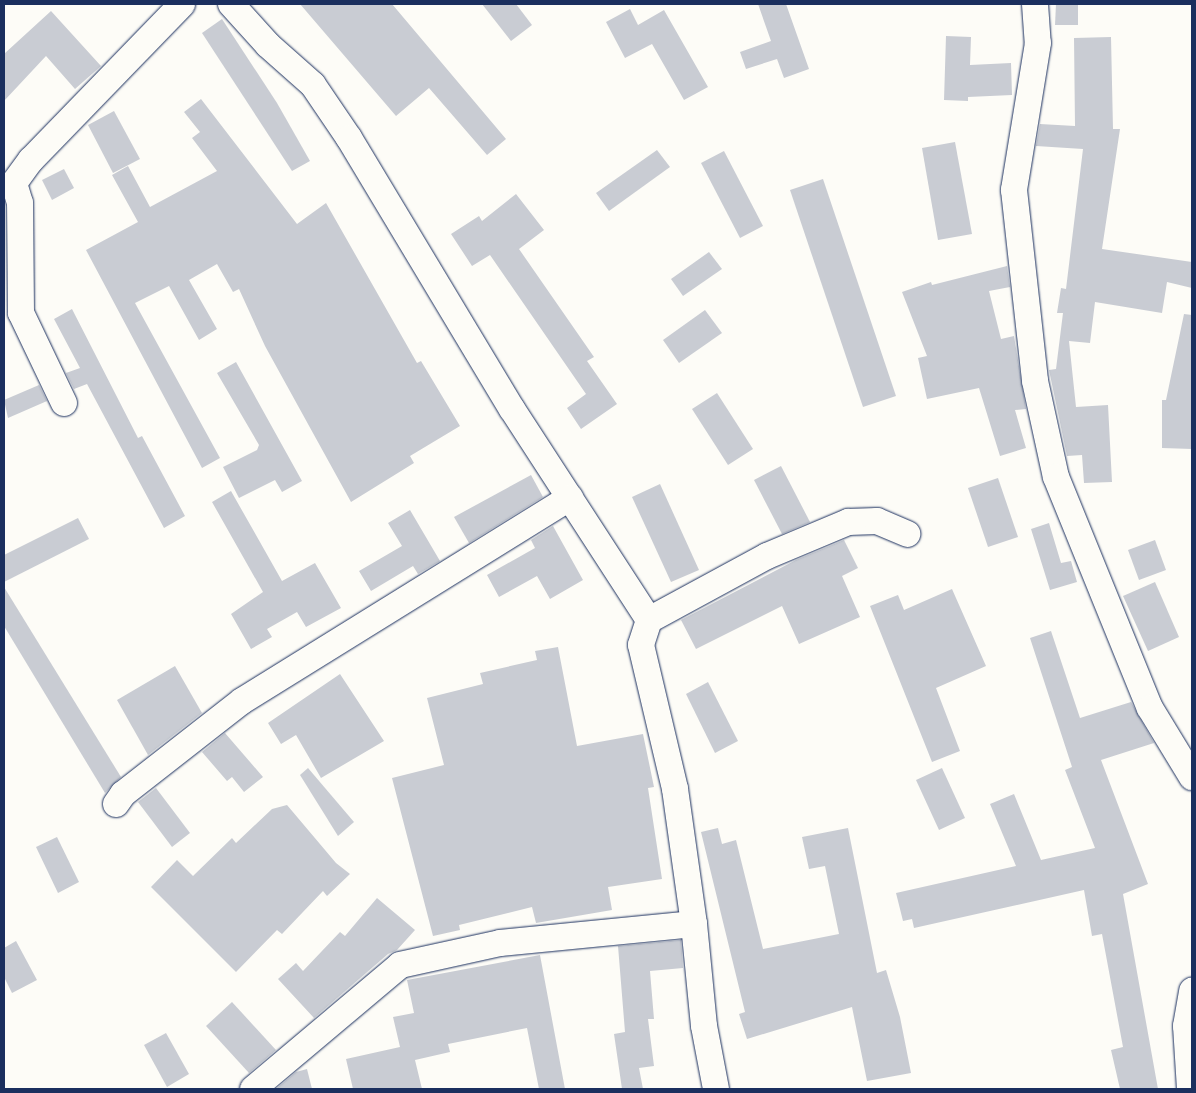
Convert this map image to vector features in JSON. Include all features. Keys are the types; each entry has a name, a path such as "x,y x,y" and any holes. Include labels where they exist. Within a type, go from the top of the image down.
{"street":[{"path":"64,403 21,313 20,203 14,183 31,160 182,4"},
{"path":"230,4 268,45 313,85 349,138 512,410 649,620"},
{"path":"1035,4 1038,43 1014,190 1035,381 1056,477 1150,708 1192,777"},
{"path":"116,804 123,794 242,701 570,498"},
{"path":"716,1089 704,1026 694,924 675,789 641,645 649,620 767,556 848,522 877,522 907,534"},
{"path":"253,1089 400,964 500,943 694,924"},
{"path":"1190,1089 1186,1026 1192,991"}],"building":[{"path":"300,4 392,4 506,139 487,155 429,88 396,116"},
{"path":"482,4 516,4 532,25 511,41"},
{"path":"758,4 786,4 809,69 784,78 777,59 746,69 740,52 771,41"},
{"path":"1056,4 1078,4 1078,25 1055,25"},
{"path":"630,9 638,25 664,10 708,87 684,100 652,44 625,58 606,22"},
{"path":"51,11 101,66 75,89 46,56 4,101 4,54"},
{"path":"222,19 277,103 310,161 292,171 202,33"},
{"path":"946,36 971,37 970,65 1011,63 1012,95 968,97 968,101 944,100"},
{"path":"1111,37 1113,129 1120,129 1102,249 1192,262 1192,288 1167,282 1162,313 1095,302 1090,343 1069,341 1076,407 1108,405 1112,482 1084,483 1082,455 1067,456 1049,370 1056,369 1063,313 1057,313 1061,288 1066,289 1083,149 1036,146 1040,124 1075,126 1074,38"},
{"path":"201,99 297,224 326,203 417,363 421,361 460,426 410,456 414,463 351,502 265,346 239,289 233,292 217,264 189,280 217,329 199,340 169,286 135,303 220,458 202,468 86,250 138,222 112,175 128,166 150,207 217,171 192,138 200,132 184,112"},
{"path":"114,111 140,159 113,173 88,125"},
{"path":"955,142 972,234 938,240 922,148"},
{"path":"657,150 670,167 609,211 596,193"},
{"path":"724,151 763,226 740,238 701,163"},
{"path":"64,169 74,188 52,200 42,180"},
{"path":"823,179 896,396 863,407 790,190"},
{"path":"516,194 544,230 519,249 594,357 587,361 617,404 581,429 567,408 586,394 490,255 472,266 451,234 479,216 482,221"},
{"path":"709,252 722,269 683,296 671,279"},
{"path":"1007,266 1010,287 989,291 1001,339 1014,336 1026,409 1015,410 1026,448 1000,456 979,388 927,399 918,358 927,356 902,292 931,282 932,285"},
{"path":"72,309 138,438 142,436 185,516 164,528 87,384 74,389 66,373 80,368 54,319"},
{"path":"705,310 722,333 679,363 663,340"},
{"path":"1184,314 1192,315 1192,449 1162,448 1162,400 1166,400"},
{"path":"236,362 302,481 282,492 275,480 239,498 223,467 257,450 259,445 217,373"},
{"path":"39,385 47,401 8,418 4,400"},
{"path":"717,393 753,449 728,465 692,409"},
{"path":"781,466 810,522 782,534 754,480"},
{"path":"531,475 543,497 469,543 454,517"},
{"path":"998,478 1018,537 988,547 968,488"},
{"path":"660,484 699,570 671,582 632,497"},
{"path":"231,491 282,581 315,563 341,608 306,627 297,612 267,629 272,637 251,649 231,614 263,592 212,502"},
{"path":"410,510 440,561 418,574 413,566 371,591 359,571 402,546 388,523"},
{"path":"78,518 89,539 4,582 4,555"},
{"path":"1049,523 1061,563 1071,561 1077,582 1050,590 1031,529"},
{"path":"553,526 583,580 550,599 537,576 499,597 487,575 535,548 531,540"},
{"path":"844,540 858,568 842,576 860,617 799,644 782,606 696,649 681,620 796,560"},
{"path":"1155,540 1166,570 1139,580 1128,550"},
{"path":"1155,582 1179,637 1148,651 1123,596"},
{"path":"4,587 121,777 105,793 4,626"},
{"path":"952,589 986,666 936,688 960,751 932,762 870,606 898,595 904,610"},
{"path":"1051,631 1080,718 1131,702 1154,743 1101,760 1148,884 1123,894 1158,1089 1120,1089 1111,1050 1123,1047 1102,934 1092,936 1084,890 914,928 912,919 903,921 896,893 1016,866 990,804 1014,794 1041,860 1095,848 1065,770 1072,767 1030,638"},
{"path":"558,647 577,746 643,734 654,787 648,788 662,879 608,887 612,910 536,923 532,907 459,925 460,930 433,936 392,778 444,765 427,698 483,684 480,673 537,660 535,651"},
{"path":"175,666 202,713 148,755 117,700"},
{"path":"340,674 384,741 321,778 296,735 281,744 268,723"},
{"path":"708,682 738,741 715,753 686,694"},
{"path":"225,733 263,777 244,792 232,777 227,781 202,752"},
{"path":"308,768 354,822 338,836 300,775"},
{"path":"942,768 965,818 939,830 916,780"},
{"path":"156,788 190,833 172,847 138,802"},
{"path":"287,805 336,863 350,874 327,896 323,891 282,934 277,930 236,972 151,887 177,860 193,876 232,838 236,843 272,809"},
{"path":"718,828 722,844 736,840 763,949 839,934 825,866 809,869 802,837 848,828 877,973 886,970 900,1017 911,1073 867,1081 852,1007 747,1039 739,1014 745,1012 701,832"},
{"path":"57,837 79,882 58,893 36,847"},
{"path":"377,898 415,930 397,950 388,954 314,1018 278,979 296,963 303,971 340,932 345,936"},
{"path":"681,940 683,968 650,971 654,1019 648,1019 654,1066 639,1068 643,1089 622,1089 614,1034 625,1032 618,946"},
{"path":"16,941 37,980 12,993 4,977 4,948"},
{"path":"540,955 565,1089 539,1089 527,1028 448,1044 450,1052 415,1060 422,1089 353,1089 346,1059 400,1047 393,1017 414,1013 407,980"},
{"path":"232,1002 276,1050 249,1073 206,1026"},
{"path":"166,1033 189,1074 167,1087 144,1045"},
{"path":"307,1069 312,1089 276,1089 296,1072"}]}
